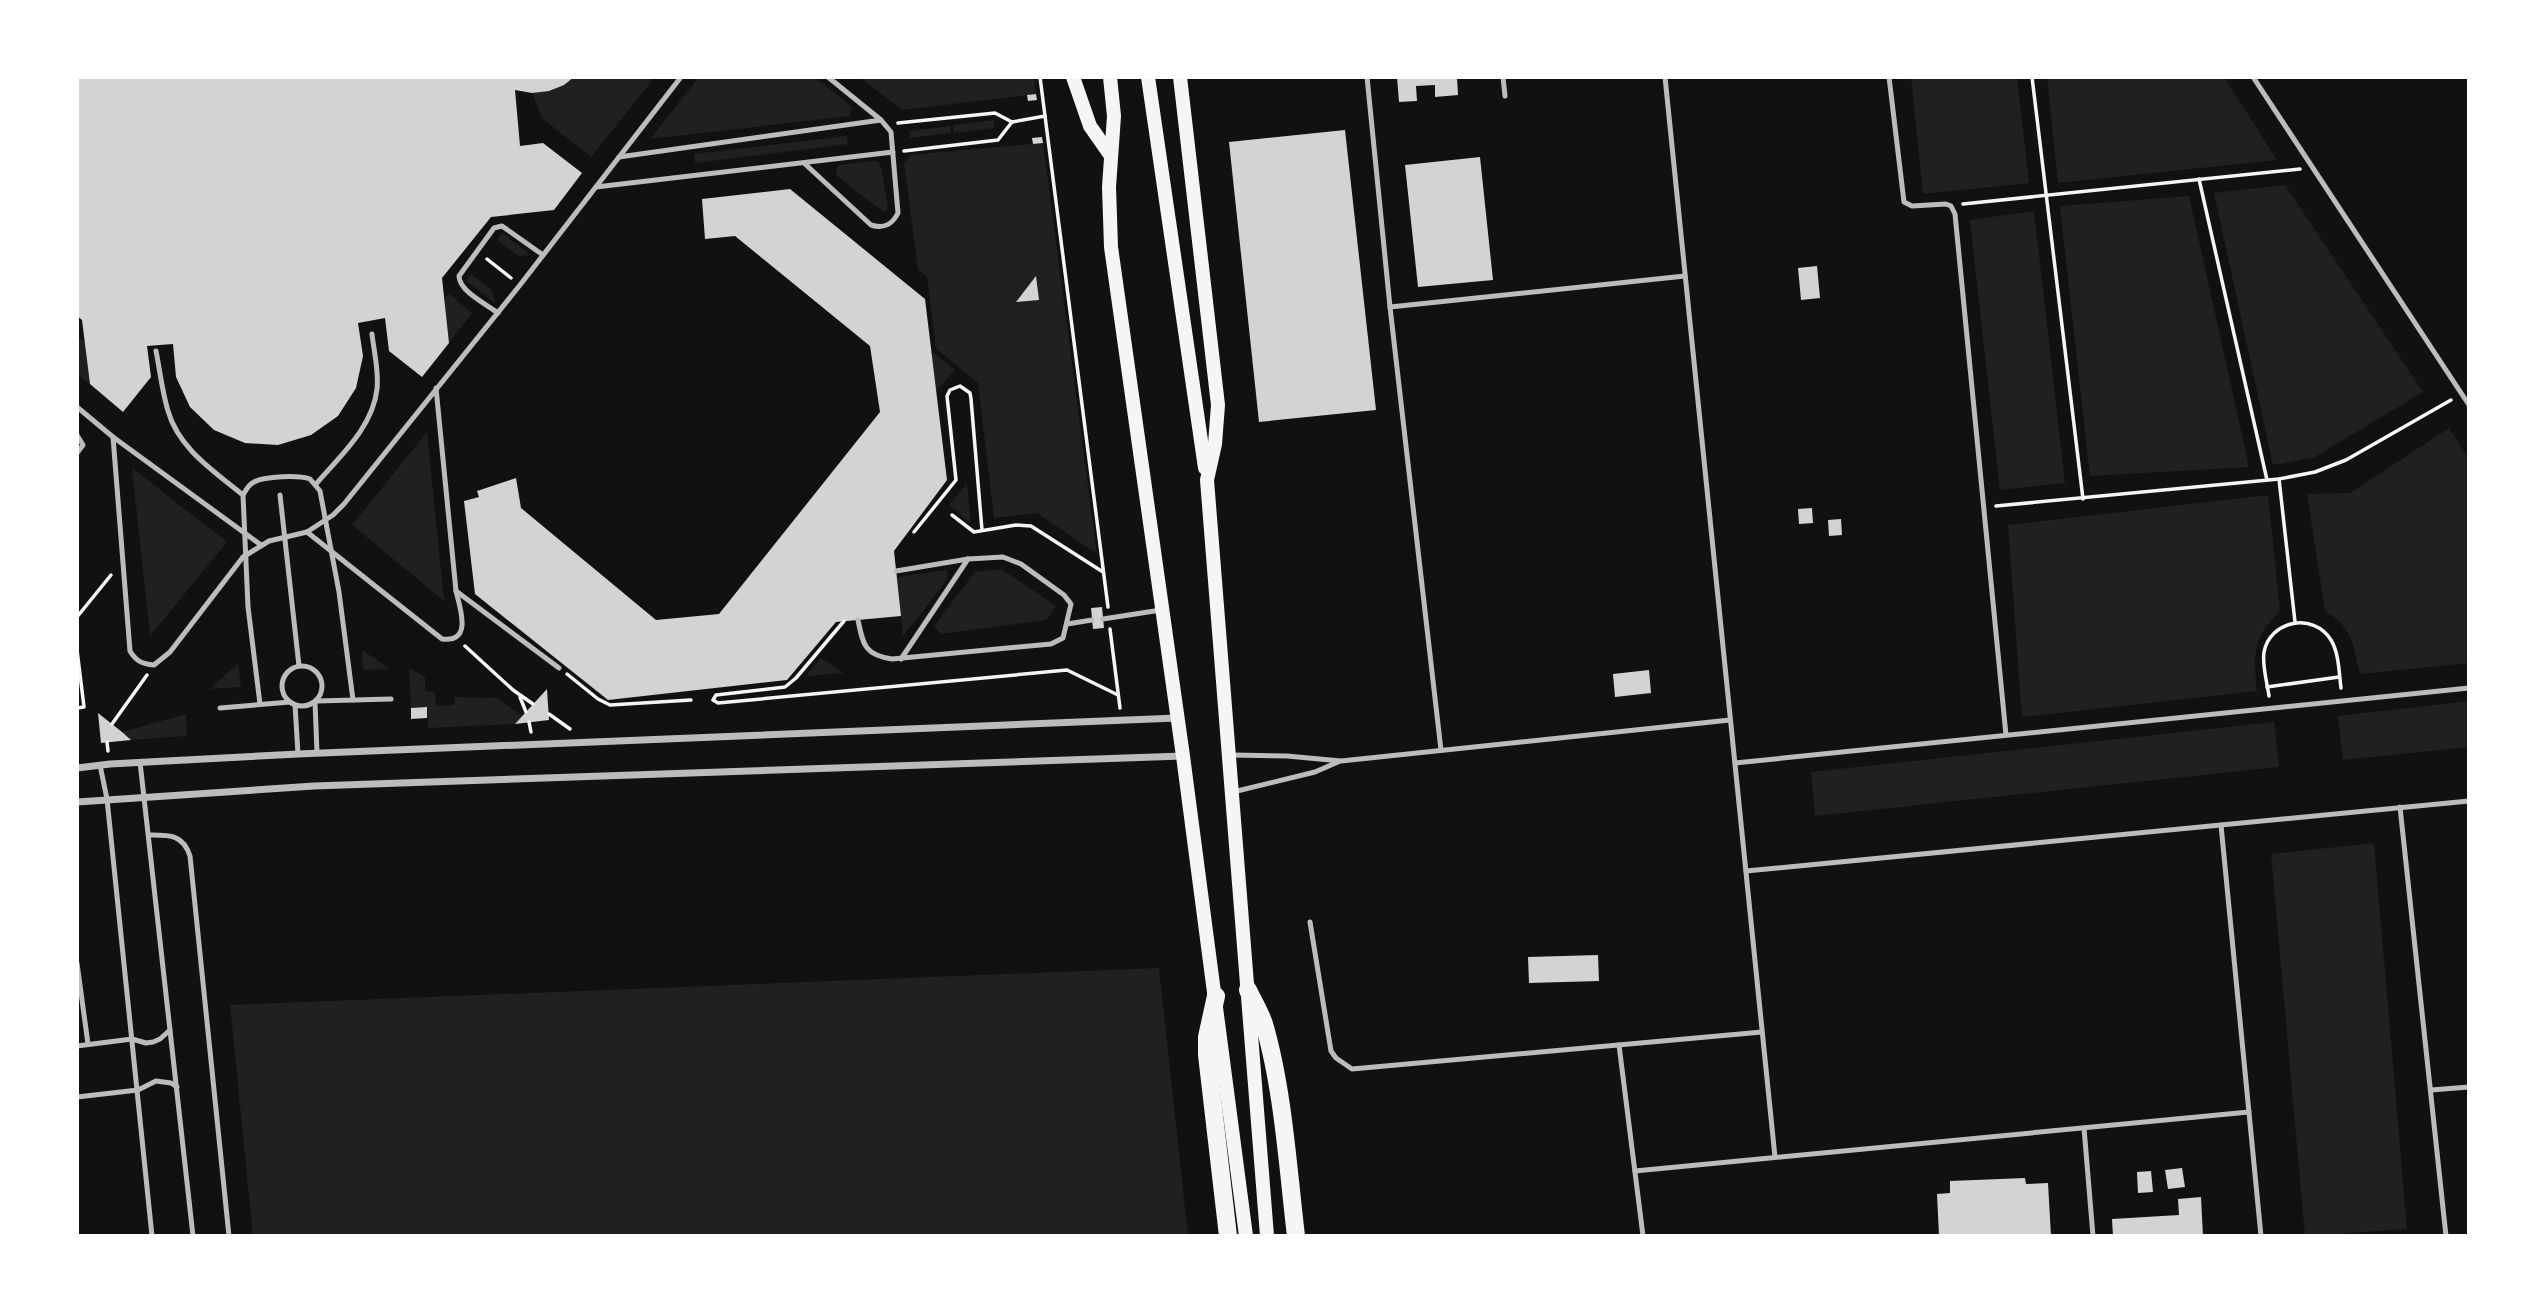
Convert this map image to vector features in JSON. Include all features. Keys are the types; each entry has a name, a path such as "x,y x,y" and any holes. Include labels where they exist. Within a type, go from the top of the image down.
{"highway":[{"path":"1248,990 1263,1022 1270,1051 1282,1117 1296,1236"},
{"path":"1216,996 1208,1028 1207,1046 1228,1236"}],"main road":[{"path":"1073,77 1090,126 1111,156"},
{"path":"1110,77 1114,116 1109,187 1111,247 1216,996 1246,1236"},
{"path":"1148,77 1207,480 1267,1235"},
{"path":"1180,77 1218,404 1215,444 1207,480"}],"street":[{"path":"77,768 317,753 1178,718"},
{"path":"77,802 314,786 1183,756"}],"lane":[{"path":"113,437 130,651 134,659 143,664 154,664 170,652 243,557 261,545 307,532 333,515 344,504 543,256 681,77"},
{"path":"804,163 871,225 887,226 894,221 898,213 891,132 881,120 828,77"},
{"path":"1367,77 1390,307 1441,750"},
{"path":"1503,77 1505,96"},
{"path":"1665,77 1775,1157"},
{"path":"1889,77 1902,198 1912,206 1941,203 1951,206 1955,214 2006,736"},
{"path":"2253,77 2469,405"},
{"path":"619,157 881,120"},
{"path":"596,187 893,152"},
{"path":"498,313 460,284 459,276 494,228 499,225 543,256"},
{"path":"1390,307 1685,276"},
{"path":"316,484 357,435 371,413 377,376 372,334"},
{"path":"156,351 168,411 180,437 199,458 243,495"},
{"path":"307,532 436,635 449,640 461,633 463,620 456,591 436,388"},
{"path":"77,407 113,437 261,545"},
{"path":"77,435 83,445 77,453"},
{"path":"260,704 248,607 243,495 247,488 261,480 303,477 316,484 320,491 339,592 353,700"},
{"path":"280,495 299,666"},
{"path":"859,620 863,643 868,650 882,658 901,659 1051,644 1063,638 1071,608 1068,599 1021,564 1003,557 968,559 896,570"},
{"path":"901,659 968,559"},
{"path":"456,591 559,668"},
{"path":"1106,619 1161,610"},
{"path":"1067,624 1092,620"},
{"path":"298,754 293,704 284,696 282,681 291,668 299,666 313,669 322,680 323,688 315,702 317,753"},
{"path":"1735,763 2469,688"},
{"path":"220,708 391,699"},
{"path":"1230,755 1287,755 1341,761 1730,720"},
{"path":"1233,792 1315,772 1341,761"},
{"path":"140,762 193,1236"},
{"path":"100,765 107,799 152,1236"},
{"path":"1746,870 2469,800"},
{"path":"2400,807 2446,1236"},
{"path":"2221,825 2261,1236"},
{"path":"149,835 173,835 187,845 190,856 229,1236"},
{"path":"1310,922 1331,1051 1352,1069 1762,1032"},
{"path":"77,963 88,1044"},
{"path":"77,1046 132,1039 153,1042 170,1030"},
{"path":"1619,1045 1643,1236"},
{"path":"77,1097 138,1090 149,1082 156,1081 164,1081 177,1087"},
{"path":"2431,1090 2469,1087"},
{"path":"1635,1171 2249,1112"},
{"path":"2084,1128 2094,1236"}],"path":[{"path":"1040,77 1103,572 1106,619 1122,721"},
{"path":"2032,77 2044,195 2083,499"},
{"path":"906,122 995,113 1012,122 1045,116"},
{"path":"909,150 998,140 1012,122"},
{"path":"1951,206 2312,168"},
{"path":"2199,179 2267,480"},
{"path":"477,252 520,285"},
{"path":"914,532 957,480 947,396 954,387 960,386 970,393 971,399 982,530"},
{"path":"1982,507 2279,479 2315,472 2346,460 2461,394"},
{"path":"2279,479 2295,622"},
{"path":"952,515 970,530 1024,524 1031,526 1103,572"},
{"path":"77,617 123,561"},
{"path":"844,621 796,678 785,687 716,695 713,700 718,703 1068,670 1118,695"},
{"path":"2271,709 2264,652 2275,632 2295,622 2315,625 2330,638 2335,648 2343,700"},
{"path":"468,649 533,704"},
{"path":"77,650 84,707 77,708"},
{"path":"559,668 598,699 610,705 691,700"},
{"path":"111,724 150,671"},
{"path":"2267,687 2339,677"},
{"path":"520,695 526,712"}],"shaded area":[{"path":"574,77 655,77 591,157 542,118 532,93 554,88"},
{"path":"699,77 815,77 852,107 850,116 650,139"},
{"path":"860,77 1034,77 1036,94 902,110"},
{"path":"1911,77 2017,77 2029,183 1923,194"},
{"path":"2047,77 2224,77 2277,160 2058,183"},
{"path":"994,120 994,128 954,133 953,125"},
{"path":"950,126 951,133 910,138 909,131"},
{"path":"847,136 848,144 695,163 694,154"},
{"path":"1043,143 1097,554 1037,513 994,518 978,383 936,348 927,277 918,269 904,164 910,155"},
{"path":"878,162 881,167 888,207 886,212 836,175 838,165"},
{"path":"2285,185 2423,392 2313,458 2273,465 2214,193"},
{"path":"2189,196 2249,467 2090,476 2060,206"},
{"path":"2034,211 2065,483 2000,490 1970,220"},
{"path":"502,233 531,255 518,256 497,240"},
{"path":"471,274 492,290 495,303 466,281"},
{"path":"449,294 472,313 449,343 444,300"},
{"path":"77,337 85,342 90,384 77,374"},
{"path":"932,352 955,370 936,391"},
{"path":"2449,428 2469,459 2469,663 2360,674 2347,631 2325,611 2307,494 2350,493"},
{"path":"427,432 444,601 352,525"},
{"path":"132,468 227,542 150,636"},
{"path":"967,483 971,524 949,505"},
{"path":"2268,495 2280,611 2264,630 2257,647 2257,691 2022,717 2008,525"},
{"path":"1001,569 1056,606 1047,620 941,634 934,626 975,572"},
{"path":"947,570 948,579 903,636 897,577"},
{"path":"362,650 390,669 363,670"},
{"path":"821,658 844,673 806,676"},
{"path":"238,663 241,687 210,689"},
{"path":"409,668 425,677 425,691 435,692 436,706 454,705 454,697 497,698 523,716 515,724 428,728 427,707 411,708"},
{"path":"2469,701 2469,747 2343,760 2338,716"},
{"path":"186,714 187,736 131,740 122,732"},
{"path":"2274,722 2279,767 1815,816 1811,772"},
{"path":"2374,843 2407,1229 2305,1236 2271,854"},
{"path":"1159,968 1188,1236 253,1236 230,1005"}],"building":[{"path":"77,77 574,77 549,91 532,93 515,90 520,146 543,143 582,173 554,210 491,217 442,278 449,343 422,377 389,351 385,318 358,323 363,356 356,388 338,416 311,435 278,445 245,443 214,430 190,407 176,377 173,344 147,346 151,377 123,412 90,384 82,320 77,316"},
{"path":"1397,77 1457,77 1458,95 1435,97 1435,85 1416,86 1417,101 1399,102"},
{"path":"1036,94 1037,100 1028,101 1027,95"},
{"path":"1345,130 1376,410 1259,422 1229,142"},
{"path":"1042,137 1043,143 1033,144 1032,138"},
{"path":"1480,157 1493,280 1418,287 1405,165"},
{"path":"790,189 925,299 947,480 894,551 901,616 836,622 787,680 608,700 475,594 464,501 479,497 477,491 516,478 521,508 656,620 719,614 880,412 870,346 735,236 705,239 702,199"},
{"path":"1817,266 1820,298 1801,300 1798,268"},
{"path":"1036,276 1039,300 1016,302"},
{"path":"1812,508 1813,523 1799,524 1798,509"},
{"path":"1841,519 1842,535 1829,536 1828,520"},
{"path":"1102,607 1104,628 1093,629 1091,608"},
{"path":"1649,670 1651,693 1615,697 1613,674"},
{"path":"547,689 549,720 515,724"},
{"path":"427,707 427,718 411,719 411,708"},
{"path":"98,713 122,732 131,740 101,743"},
{"path":"1598,955 1599,981 1529,983 1528,957"},
{"path":"2182,1168 2185,1187 2168,1189 2165,1170"},
{"path":"2151,1171 2153,1192 2138,1193 2137,1172"},
{"path":"2025,1178 2026,1184 2048,1183 2051,1236 1939,1236 1937,1194 1950,1193 1950,1181"},
{"path":"2201,1197 2203,1236 2113,1236 2112,1219 2179,1215 2178,1199"}]}
